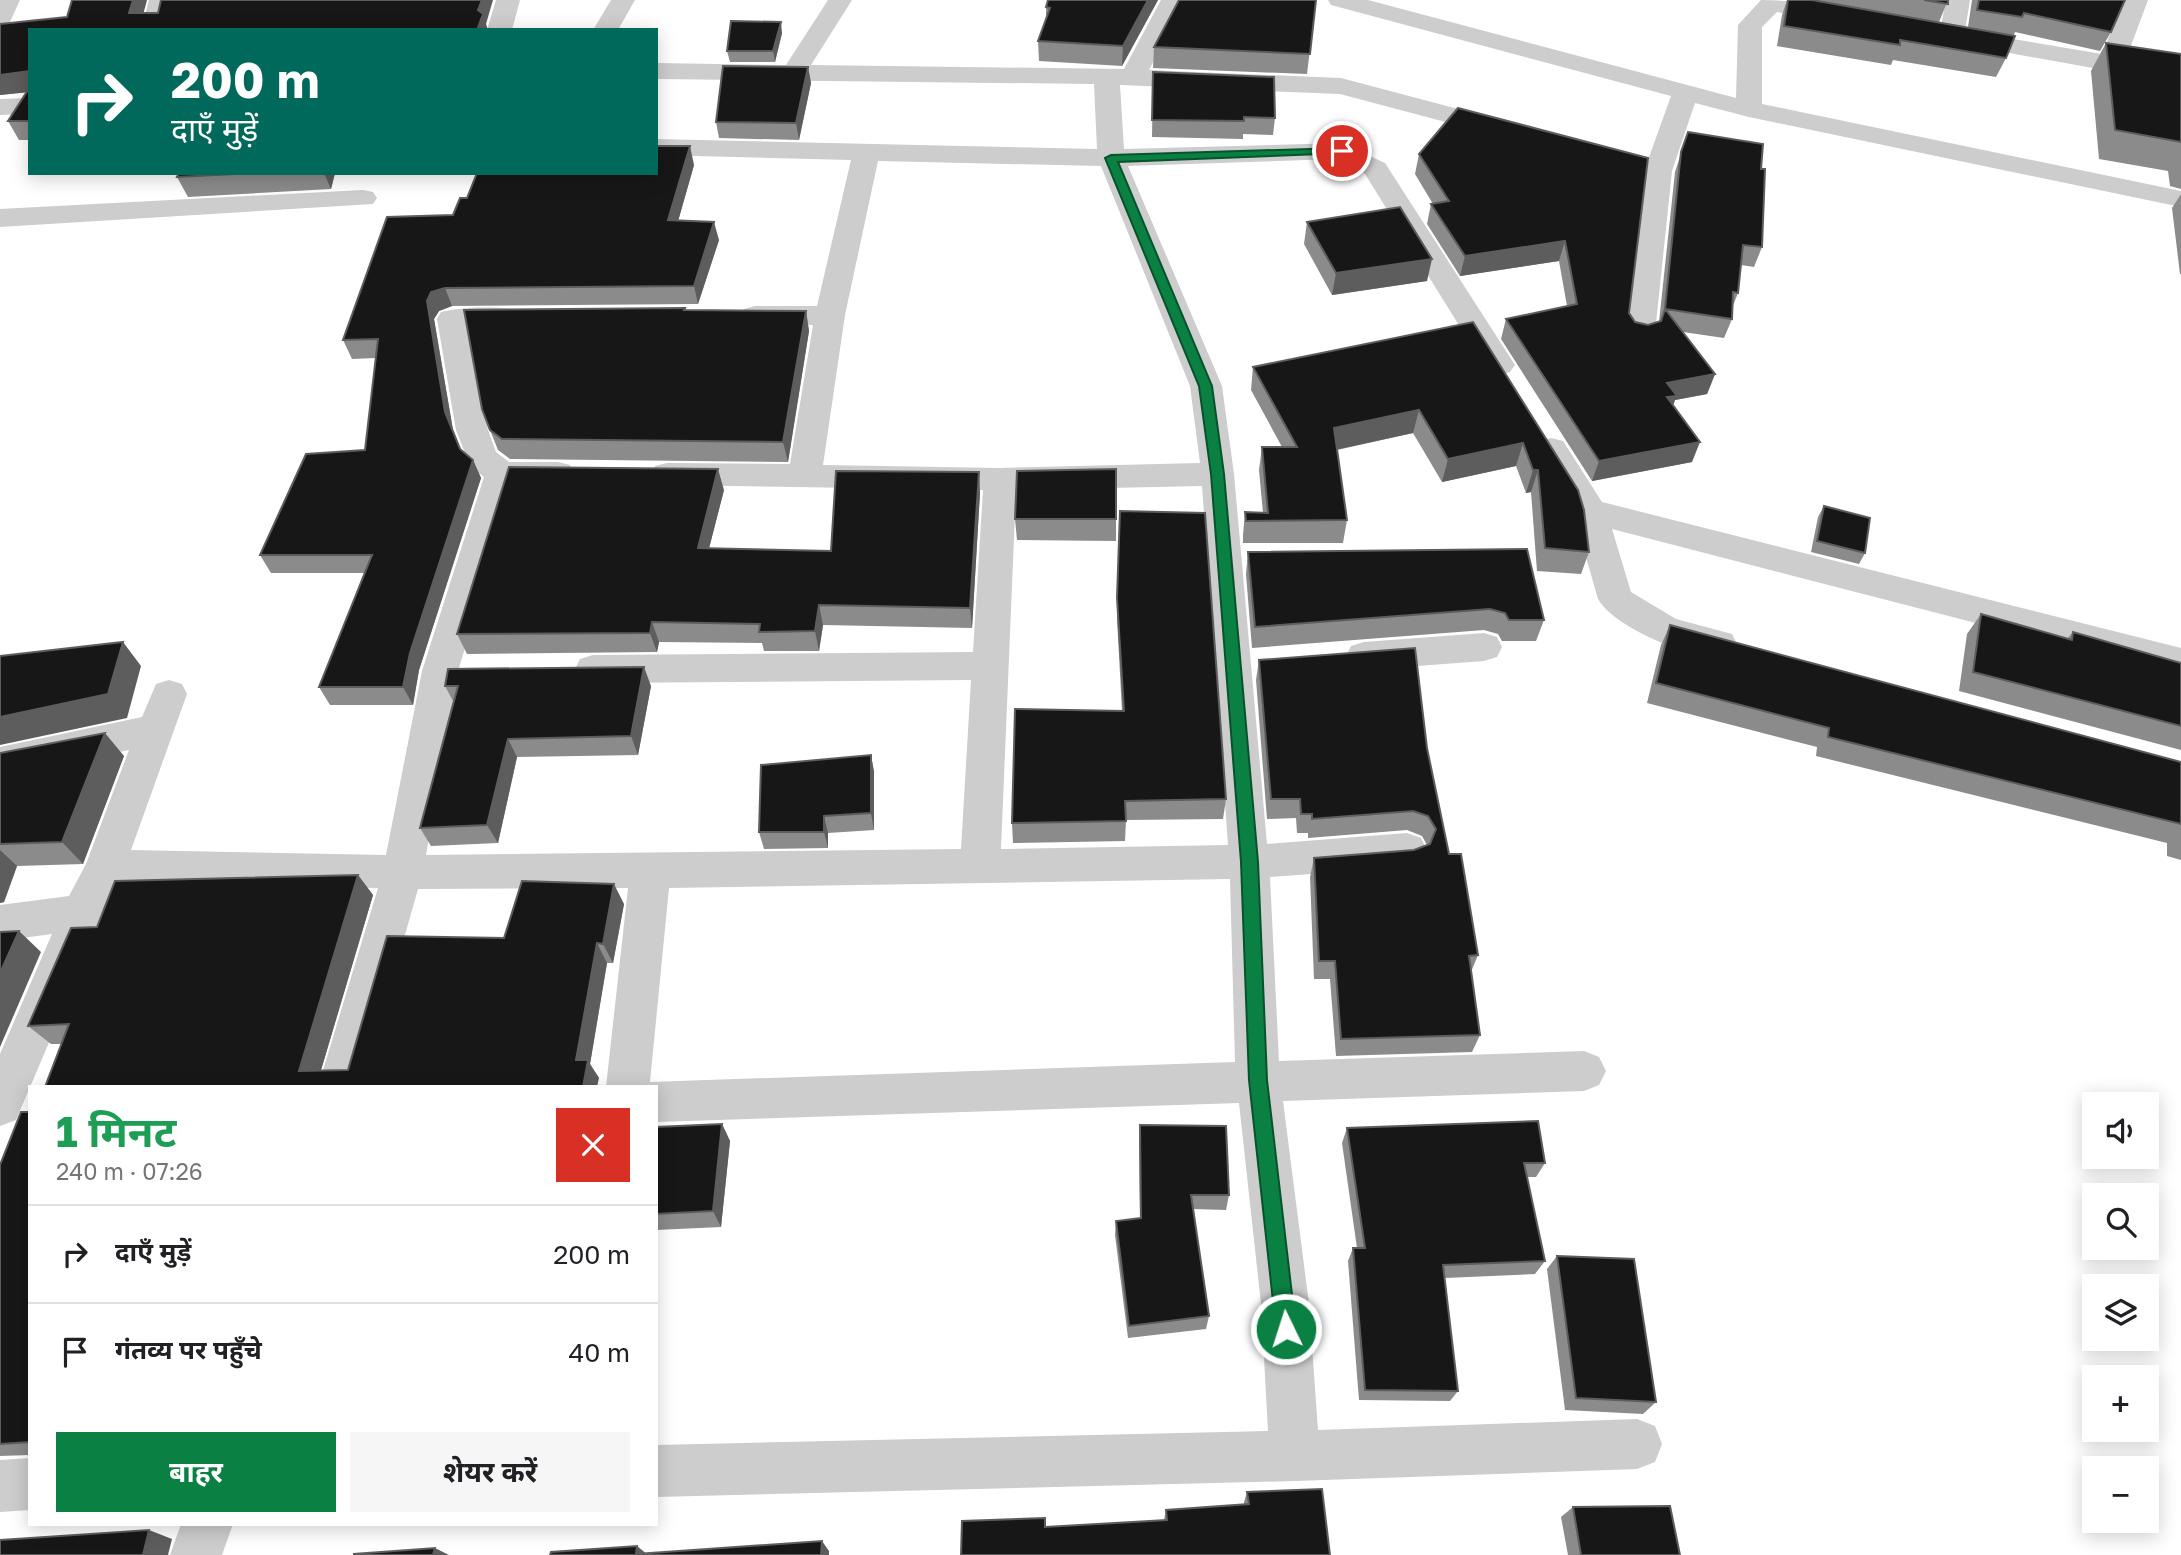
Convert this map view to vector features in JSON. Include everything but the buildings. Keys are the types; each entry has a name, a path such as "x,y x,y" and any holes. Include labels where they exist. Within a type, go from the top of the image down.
{"street":[{"path":"0,19 8,0"},
{"path":"154,28 161,0"},
{"path":"500,28 508,0"},
{"path":"606,28 623,0"},
{"path":"796,71 840,0"},
{"path":"1173,0 1120,76 1111,158 1206,386 1218,474 1238,558 1233,666 1249,862 1258,1080 1285,1304 1295,1456"},
{"path":"1340,0 1749,109 2181,199"},
{"path":"1952,36 1958,0"},
{"path":"2111,64 2136,0"},
{"path":"1749,109 1750,25 1771,4 1861,20"},
{"path":"1926,31 2181,76"},
{"path":"658,71 1120,76 1341,86 1526,135"},
{"path":"1640,332 1658,171 1685,93"},
{"path":"0,107 28,106"},
{"path":"658,147 1111,158 1342,151 1375,169 1516,393"},
{"path":"1578,150 1658,171"},
{"path":"805,475 830,316 866,152"},
{"path":"0,218 363,198"},
{"path":"722,317 830,316"},
{"path":"547,318 452,319 475,439 482,458 502,473 584,473"},
{"path":"1538,428 1590,511 1616,599 1665,629 1744,651"},
{"path":"341,1085 403,872 440,671 502,473"},
{"path":"640,474 1000,478 1218,474"},
{"path":"980,865 1000,478"},
{"path":"1590,511 2181,662"},
{"path":"1326,659 1484,647"},
{"path":"1233,666 1273,663"},
{"path":"564,670 990,666"},
{"path":"440,671 481,670"},
{"path":"0,762 162,712 104,866 0,1105"},
{"path":"104,866 403,872 650,871 1249,862 1407,850"},
{"path":"628,1085 650,871"},
{"path":"0,923 82,912"},
{"path":"658,1101 1584,1071"},
{"path":"658,1471 1295,1456 1637,1444"},
{"path":"0,1486 28,1483"},
{"path":"196,1555 206,1526"}],"route":[{"path":"1286,1329 1258,1080 1249,862 1218,474 1206,386 1111,158 1342,151"}]}
